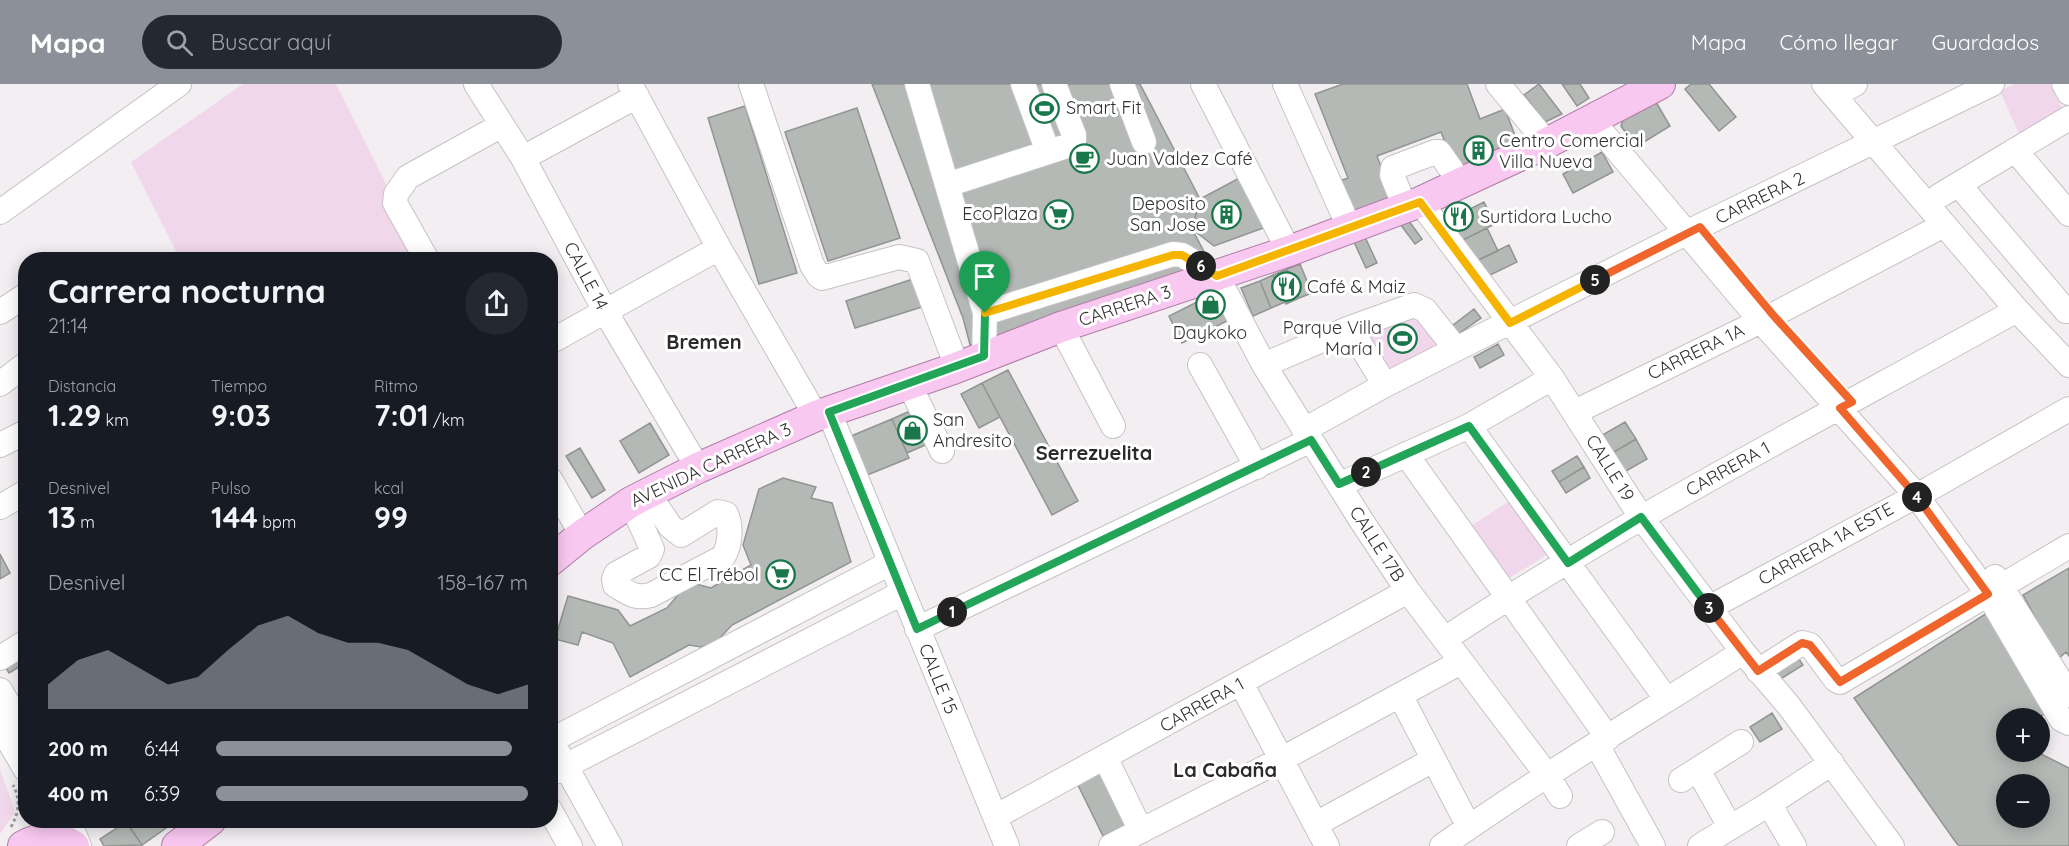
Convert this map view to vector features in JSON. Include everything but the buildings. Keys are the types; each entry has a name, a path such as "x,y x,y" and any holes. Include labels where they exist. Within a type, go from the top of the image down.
{"main road":[{"name":"CARRERA 3","path":"823,414 1061,327 1289,251 1412,205 1547,143 1660,84"},
{"name":"AVENIDA CARRERA 3","path":"558,554 582,535 639,497 698,468 823,414"},
{"path":"177,846 200,828"},
{"path":"18,842 50,838 74,846"}],"street":[{"path":"0,212 179,84"},
{"name":"CALLE 14","path":"476,84 524,158 605,311 698,468"},
{"path":"751,84 812,265 819,276 822,278 899,257 917,261 970,362"},
{"path":"917,84 985,313 970,362"},
{"path":"1023,84 1048,152"},
{"path":"947,184 1070,146 1074,141 1074,135 1054,84"},
{"path":"1122,84 1144,142"},
{"path":"1203,84 1289,251"},
{"path":"1855,84 1828,90 2017,310 2069,365"},
{"name":"CARRERA 2","path":"917,629 1257,467 1385,385 1992,84"},
{"path":"2064,84 2069,93"},
{"path":"1295,88 1350,229"},
{"path":"1510,88 1547,143"},
{"path":"524,158 633,90"},
{"name":"CALLE 15","path":"633,90 719,248 823,414 917,629 970,735 995,818 1007,846"},
{"path":"1597,116 1767,317 1922,492 2069,695"},
{"path":"2066,311 1949,190 2069,118"},
{"path":"423,252 395,203 396,194 403,181 502,125"},
{"path":"2015,150 2069,214"},
{"name":"CALLE 19","path":"1460,182 1439,152 1393,168 1392,175 1412,205 1510,323 1552,378 1641,517 1743,652 1790,706 1893,846"},
{"name":"CARRERA 1A","path":"1575,412 1767,317 1944,225"},
{"path":"558,337 719,248"},
{"path":"985,313 1173,255 1182,255 1217,276"},
{"name":"CALLE 17B","path":"1217,276 1264,365 1339,484 1356,524 1445,639 1547,775 1560,796"},
{"path":"0,312 18,300"},
{"path":"1264,365 1350,328 1414,305 1425,310 1456,349"},
{"name":"CARRERA 1","path":"1445,639 1507,598 1641,517 2017,310"},
{"path":"1061,327 1113,426"},
{"path":"1350,328 1385,385"},
{"path":"1200,365 1257,467"},
{"path":"0,384 18,370"},
{"path":"1339,484 1469,426 1552,378"},
{"path":"909,384 942,451"},
{"name":"CARRERA 1A ESTE","path":"1709,608 2069,410"},
{"path":"1469,426 1667,700"},
{"path":"0,445 18,436"},
{"path":"1406,454 1507,598 1602,742 1653,846"},
{"path":"558,492 582,535"},
{"path":"1,503 18,496"},
{"path":"639,497 681,535 718,512 726,514 729,520 729,548 723,557 651,595 640,598 632,595 615,585 614,579 616,574 649,556 652,549 639,497"},
{"path":"1758,671 1802,643 1810,645 1840,682 2069,546"},
{"path":"558,735 890,563"},
{"path":"1995,590 2061,719 2069,723"},
{"name":"CARRERA 1","path":"995,818 1408,591"},
{"path":"610,846 558,770 741,682 902,593"},
{"path":"0,657 18,647"},
{"path":"1442,846 1547,775 1743,652"},
{"path":"1105,757 1128,840 1461,662"},
{"path":"1241,683 1327,846"},
{"path":"0,690 18,721"},
{"path":"1401,695 1469,827"},
{"path":"0,726 18,775"},
{"path":"1730,827 1689,775 1741,742"},
{"path":"1316,824 1433,760"},
{"path":"1700,846 1832,763"},
{"path":"1769,804 1794,846"},
{"path":"558,824 570,846"},
{"path":"18,842 28,828"},
{"path":"71,828 79,846"},
{"path":"1579,846 1602,832"}],"path":[{"path":"18,775 18,800"},
{"path":"18,810 15,820 18,842"}],"shaded area":[{"path":"243,84 336,84 420,252 176,252 131,162"},
{"path":"2015,84 2050,84 2065,114 2020,136 2000,91"},
{"name":"Parque Villa María I","path":"1419,314 1444,343 1388,372 1364,332"},
{"path":"1511,500 1551,552 1508,579 1471,526"},
{"path":"0,770 14,808 14,814 0,834"}],"place":[{"name":"Smart Fit","path":"1045,108"},
{"name":"Centro Comercial Villa Nueva","path":"1478,151"},
{"name":"Juan Valdez Café","path":"1085,159"},
{"name":"EcoPlaza","path":"1059,214"},
{"name":"Deposito San Jose","path":"1227,214"},
{"name":"Surtidora Lucho","path":"1459,217"},
{"name":"Café & Maiz","path":"1286,287"},
{"name":"Daykoko","path":"1210,304"},
{"name":"Parque Villa María I","path":"1403,338"},
{"name":"San Andresito","path":"912,430"},
{"name":"CC El Trébol","path":"780,575"}],"district":[{"name":"Bremen","path":"704,342"},
{"name":"Serrezuelita","path":"1094,453"},
{"name":"La Cabaña","path":"1225,770"}],"route":[{"path":"1420,202 1510,323 1700,227 1773,315 1852,402 1840,408 1916,495 1988,594 1840,682 1836,680 1810,645 1802,643 1758,671 1641,517 1568,563 1469,426 1339,484 1311,440 917,629 829,412 984,356 985,313 1173,255 1182,255 1217,276 1420,202"}]}
